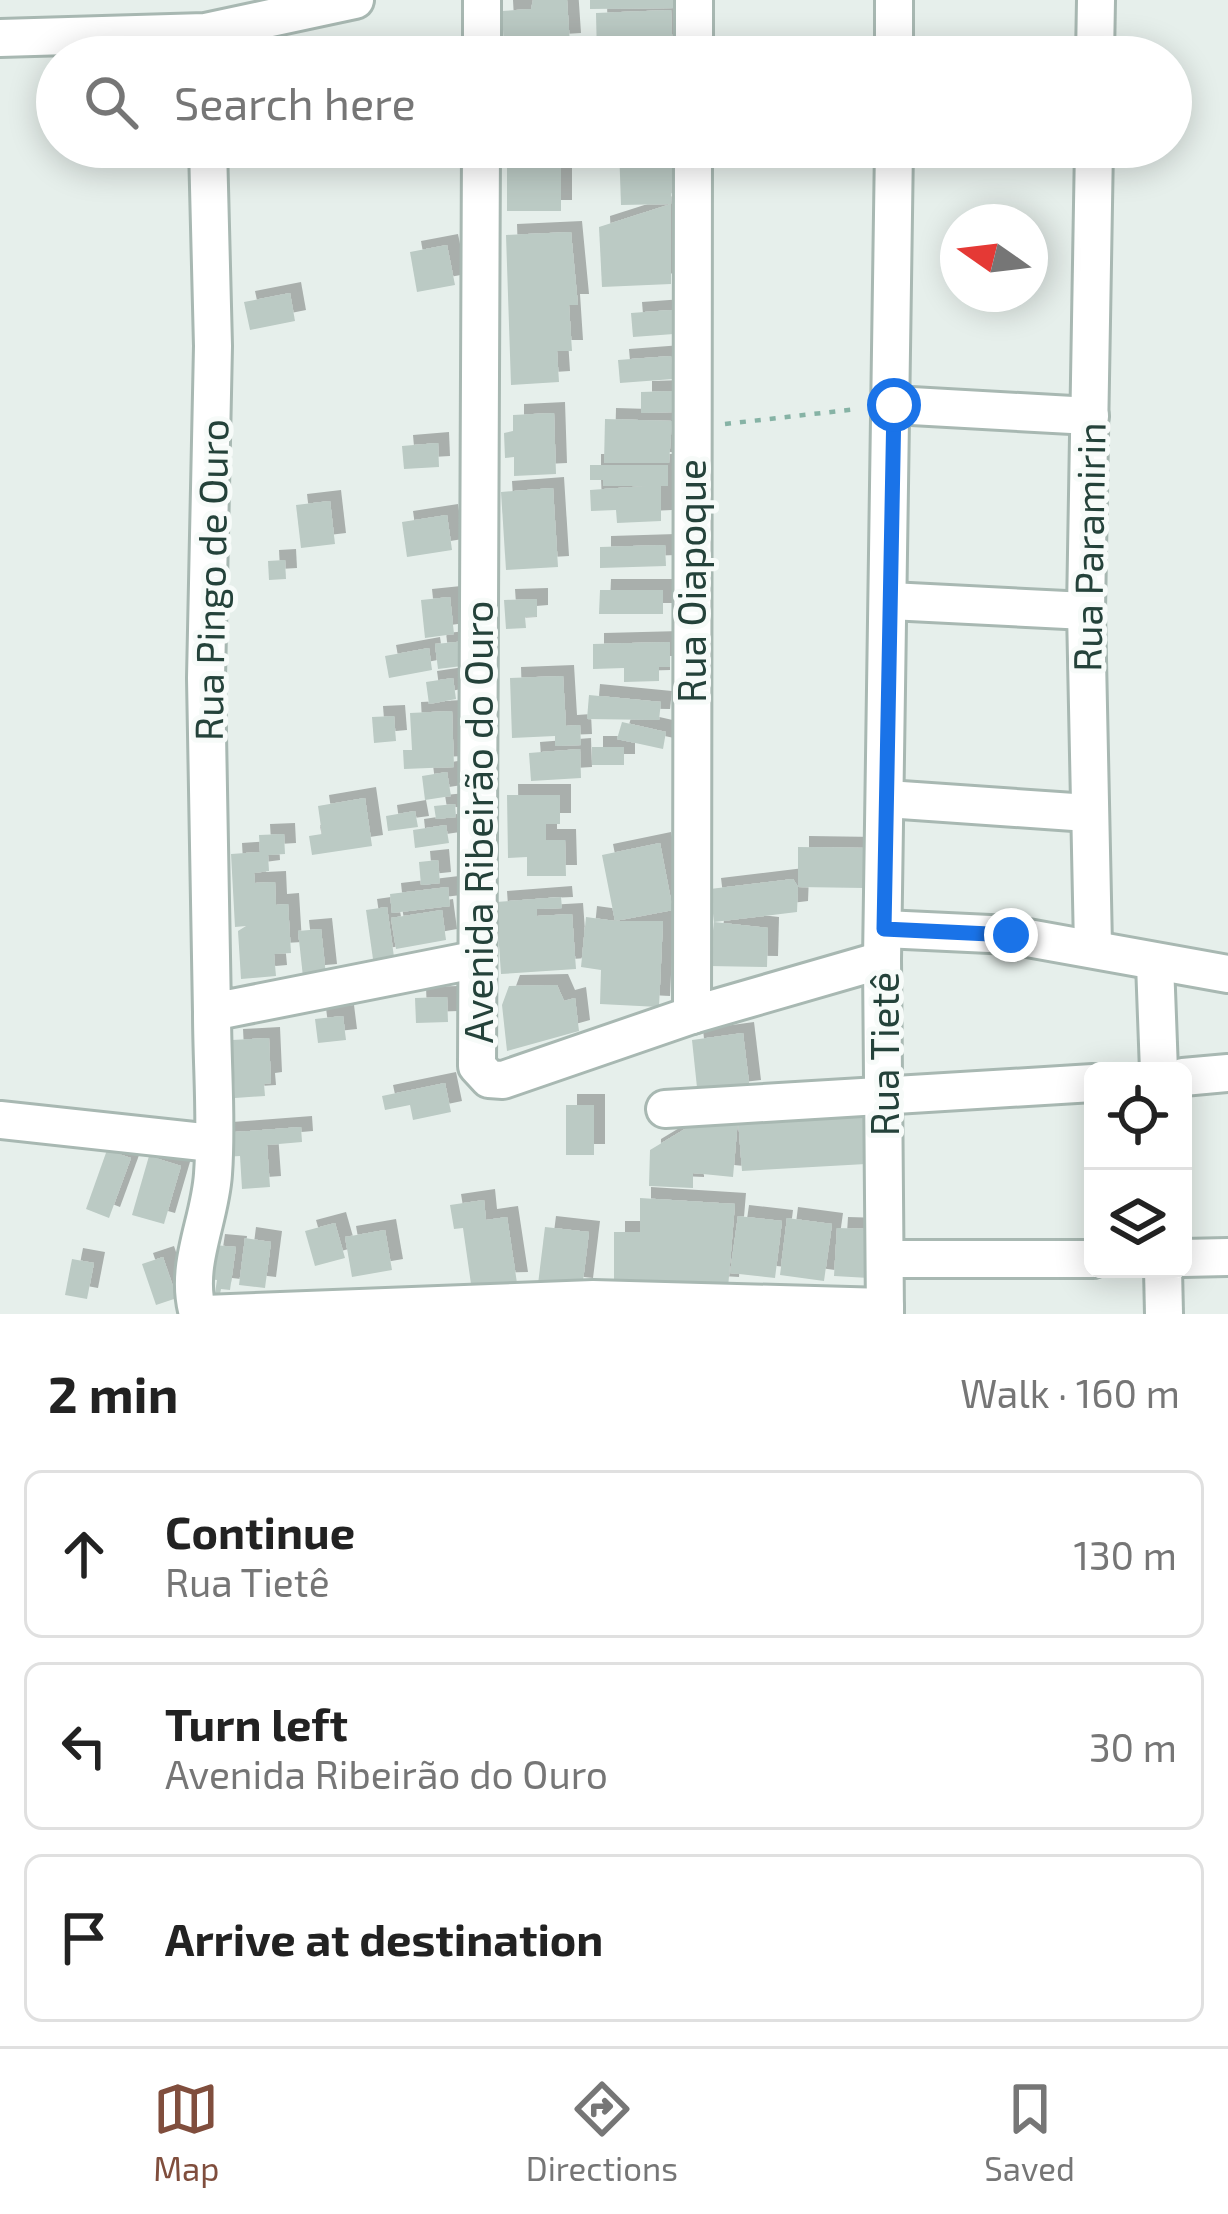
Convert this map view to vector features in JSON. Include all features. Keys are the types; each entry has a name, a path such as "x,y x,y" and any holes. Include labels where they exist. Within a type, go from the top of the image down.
{"street":[{"path":"236,36 355,0"},
{"path":"482,0 482,36"},
{"path":"694,0 694,36"},
{"path":"894,0 894,36"},
{"path":"1096,0 1096,36"},
{"path":"0,38 36,39"},
{"name":"Rua Pingo de Ouro","path":"201,1314 192,1294 213,1177 206,677 213,346 209,168"},
{"name":"Avenida Ribeirão do Ouro","path":"481,168 474,960 477,1066 489,1079 503,1080 883,944 1011,935 1094,946 1228,974"},
{"name":"Rua Oiapoque","path":"692,1015 693,168"},
{"name":"Rua Tietê","path":"885,1311 881,1093 894,168"},
{"name":"Rua Paramirin","path":"1094,168 1085,611 1094,946"},
{"path":"894,405 1090,416"},
{"path":"890,601 1085,611"},
{"path":"887,799 1088,813"},
{"path":"212,1012 474,960"},
{"path":"1155,962 1159,1062"},
{"path":"1192,1076 1228,1073"},
{"path":"665,1109 1084,1082"},
{"path":"0,1120 212,1142"},
{"path":"1192,1258 1228,1257"},
{"path":"886,1259 1084,1259"},
{"path":"1163,1278 1164,1314"},
{"path":"201,1314 593,1299 885,1311"}],"path":[{"path":"690,428 894,405"}],"building":[{"path":"533,0 567,0 569,36 503,36 502,11 531,9"},
{"path":"590,0 674,0 674,8 590,9"},
{"path":"671,10 672,36 597,36 596,13"},
{"path":"507,168 561,168 561,211 507,211"},
{"path":"620,168 672,168 671,204 621,205"},
{"path":"671,204 671,284 602,287 599,227"},
{"path":"571,232 578,305 569,305 572,351 557,351 559,382 511,385 506,235"},
{"path":"447,245 455,285 417,292 410,252"},
{"path":"290,293 295,321 250,330 244,302"},
{"path":"672,310 674,334 633,337 631,313"},
{"path":"671,356 673,379 620,383 618,360"},
{"path":"673,391 674,412 641,413 641,392"},
{"path":"554,413 556,474 514,476 514,457 505,458 504,433 513,431 513,415"},
{"path":"605,419 672,421 669,463 604,463"},
{"path":"438,443 439,467 404,469 402,446"},
{"path":"590,465 668,465 668,486 661,486 661,521 617,523 616,510 591,511 590,490 646,486 603,486 603,480 590,480"},
{"path":"553,488 558,567 506,570 501,492"},
{"path":"330,501 335,544 301,548 296,505"},
{"path":"447,515 452,550 407,557 402,522"},
{"path":"665,545 666,566 600,568 600,547"},
{"path":"285,560 286,579 269,580 268,561"},
{"path":"600,590 663,590 663,614 599,614"},
{"path":"450,597 454,634 425,638 421,600"},
{"path":"537,599 537,616 525,617 526,628 506,629 504,600"},
{"path":"467,641 470,665 438,669 435,644"},
{"path":"670,642 670,667 659,667 659,681 624,682 624,668 593,669 593,644"},
{"path":"429,648 432,670 389,678 385,656"},
{"path":"563,676 566,726 580,725 581,745 555,746 555,736 512,738 510,678"},
{"path":"453,678 456,699 429,704 426,682"},
{"path":"589,695 661,702 659,720 587,719"},
{"path":"452,711 454,767 404,769 403,750 412,750 410,713"},
{"path":"394,716 396,741 374,743 372,717"},
{"path":"622,722 666,732 663,749 617,739"},
{"path":"592,747 624,747 624,765 592,765"},
{"path":"580,749 581,778 531,781 529,753"},
{"path":"447,772 451,796 425,800 422,776"},
{"path":"507,795 560,795 560,824 546,824 546,840 565,840 566,876 527,876 527,857 508,858"},
{"path":"365,798 372,846 312,855 309,836 322,834 318,806"},
{"path":"455,804 456,817 436,819 434,806"},
{"path":"415,811 418,827 388,831 386,816"},
{"path":"446,825 449,843 415,848 413,830"},
{"path":"284,834 285,854 268,855 269,871 254,873 255,883 275,882 276,905 288,904 291,953 274,954 276,976 241,979 238,931 246,926 235,927 231,854 260,852 259,835"},
{"path":"660,843 673,910 615,921 602,855"},
{"path":"798,847 866,848 865,888 798,887"},
{"path":"438,860 440,883 421,885 419,862"},
{"path":"793,879 798,887 797,912 714,922 710,889"},
{"path":"448,887 450,906 392,913 390,894"},
{"path":"561,897 562,908 537,909 537,916 572,914 576,969 501,974 496,902"},
{"path":"387,907 394,957 373,959 366,910"},
{"path":"442,910 446,940 396,949 391,918"},
{"path":"586,917 663,921 659,1007 600,1004 601,970 581,967"},
{"path":"714,922 768,928 767,967 709,966"},
{"path":"321,929 326,975 303,977 298,931"},
{"path":"557,985 564,1001 575,998 579,1031 507,1051 502,1005 509,986"},
{"path":"447,997 448,1022 416,1023 415,998"},
{"path":"343,1016 346,1040 318,1043 315,1019"},
{"path":"743,1033 750,1091 698,1097 692,1040"},
{"path":"269,1038 271,1083 264,1084 265,1096 235,1098 232,1040"},
{"path":"445,1083 451,1112 413,1120 410,1105 385,1110 382,1096"},
{"path":"566,1105 594,1105 594,1155 566,1155"},
{"path":"863,1111 866,1164 742,1171 738,1119"},
{"path":"738,1119 733,1177 693,1173 693,1188 649,1186 650,1150 695,1123"},
{"path":"301,1127 302,1142 267,1145 270,1187 242,1189 240,1156 223,1157 221,1133"},
{"path":"107,1150 131,1158 109,1218 86,1209"},
{"path":"149,1156 181,1166 164,1224 132,1215"},
{"path":"640,1198 735,1204 728,1288 614,1281 614,1232 640,1232"},
{"path":"484,1200 486,1220 507,1217 517,1283 471,1284 463,1228 454,1229 450,1205"},
{"path":"738,1216 782,1221 775,1278 730,1273"},
{"path":"787,1218 832,1224 824,1281 780,1275"},
{"path":"335,1223 345,1258 315,1266 305,1231"},
{"path":"545,1227 589,1232 582,1289 538,1284"},
{"path":"837,1228 871,1229 869,1278 834,1276"},
{"path":"385,1230 392,1270 352,1277 345,1237"},
{"path":"245,1238 271,1242 265,1288 239,1285"},
{"path":"214,1245 236,1247 230,1290 221,1289 220,1294 215,1293 217,1280 209,1279"},
{"path":"163,1257 177,1298 156,1305 142,1264"},
{"path":"72,1259 94,1263 87,1299 65,1295"}],"route":[{"path":"894,405 884,929 1011,935"}]}
